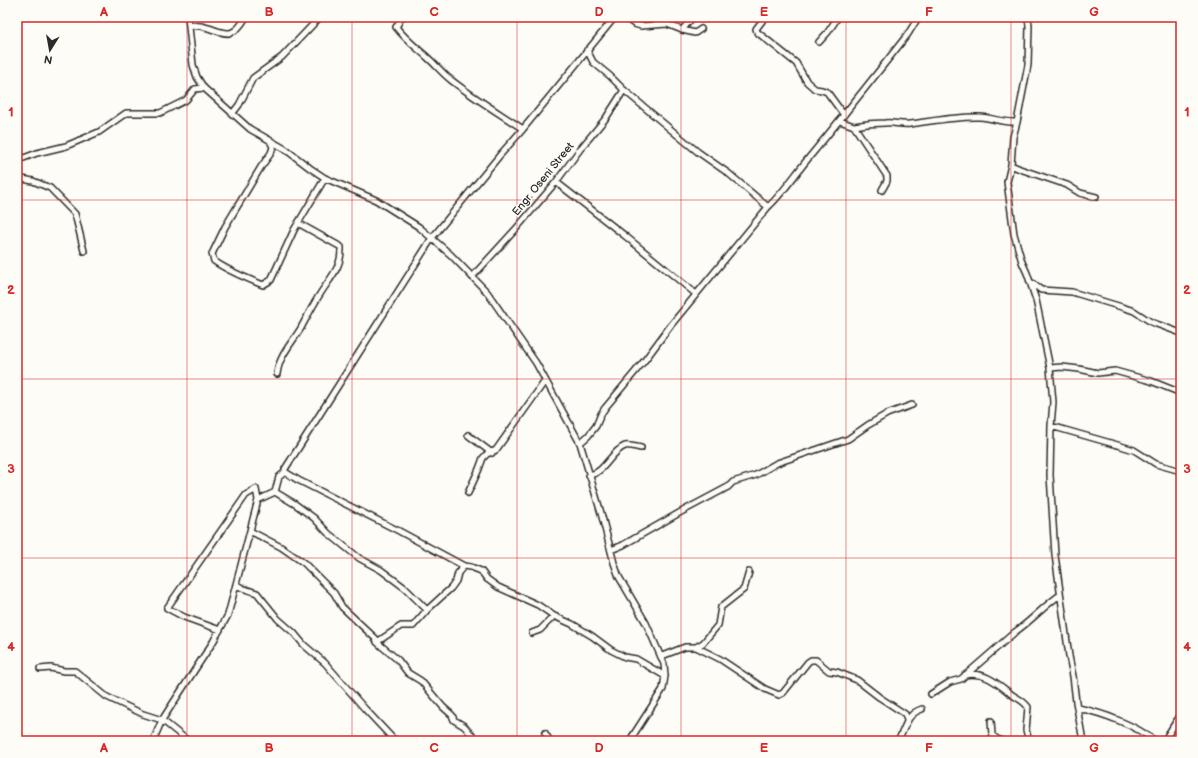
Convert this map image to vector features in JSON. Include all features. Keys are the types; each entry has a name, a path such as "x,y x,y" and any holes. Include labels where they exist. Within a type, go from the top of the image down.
{"street":[{"path":"188,17 193,65 197,78 204,88 250,129 325,178 376,200 419,227 451,255 487,292 536,363 580,443 619,577 643,617 662,656 665,676 663,689 632,737 632,741"},
{"path":"189,25 202,26 218,32 229,34 237,31 246,17"},
{"path":"232,114 239,105 253,78 282,57 320,17"},
{"path":"402,17 396,27 403,37 428,57 436,68 491,109 523,129"},
{"path":"258,500 275,492 279,477 285,472 285,469 432,238 615,17"},
{"path":"624,17 634,24 642,26 667,24 695,33 701,29"},
{"path":"682,30 692,17"},
{"path":"765,17 756,29 757,32 796,63 807,82 815,88 827,92 844,115"},
{"path":"829,17 832,20 833,25"},
{"path":"819,42 838,17"},
{"path":"580,443 596,426 601,414 696,294 768,207 781,194 794,176 840,121 908,34 918,17"},
{"path":"1028,17 1028,65 1013,137 1011,165 1007,182 1012,221 1018,249 1031,282 1036,300 1050,368 1053,402 1050,475 1052,520 1060,595 1083,741"},
{"path":"587,50 592,62 610,76 624,90 675,134 728,173 768,207"},
{"path":"17,163 26,157 66,146 99,132 126,113 160,113 186,100 195,89 204,88"},
{"name":"Engr. Oseni Street","path":"472,277 556,182 581,148 606,118 624,90"},
{"path":"840,121 854,126 886,123 910,124 922,121 967,118 982,118 1007,123 1017,122"},
{"path":"854,126 887,176 887,181 882,190"},
{"path":"270,141 273,147 271,152 225,227 212,254 214,261 219,265 263,285 271,280 298,223 325,178"},
{"path":"1011,165 1067,185 1080,193 1096,197"},
{"path":"17,178 32,181 50,188 75,214 84,251"},
{"path":"556,182 696,294"},
{"path":"277,374 281,359 331,279 342,258 341,247 298,223"},
{"path":"1031,282 1041,290 1072,292 1134,311 1151,322 1181,333"},
{"path":"1050,368 1062,366 1079,368 1098,373 1115,371 1151,381 1181,393"},
{"path":"468,493 480,469 483,458 487,454 492,453 500,445 545,381"},
{"path":"611,550 623,545 728,487 733,482 756,475 777,462 848,439 887,414 912,406"},
{"path":"1051,426 1134,450 1156,464 1181,471"},
{"path":"468,435 492,453"},
{"path":"589,475 598,472 609,459 625,446 641,448"},
{"path":"285,472 464,566 481,571 487,579 498,587 538,605 554,616 572,624 592,636 611,650 625,657 636,659 665,676"},
{"path":"153,741 162,720 214,642 228,615 258,500 256,489 246,495 167,608 220,630"},
{"path":"275,492 296,504 314,518 318,524 359,558 381,570 406,588 427,610"},
{"path":"250,531 281,546 304,563 334,593 342,607 377,642 398,660 408,673 421,680 443,707 452,715 454,720 464,726 477,741"},
{"path":"377,642 401,626 413,626 427,610 451,588 456,581 458,573 464,566"},
{"path":"696,647 703,643 718,626 721,607 744,588 749,572"},
{"path":"236,584 242,588 257,593 278,619 294,632 304,645 325,663 395,741"},
{"path":"931,694 950,682 961,679 974,666 1025,625 1046,605 1060,595"},
{"path":"532,633 540,630 554,616"},
{"path":"662,656 685,647 696,647 720,660 765,689 779,695 783,693 808,662 811,660 816,660 829,671 837,672 857,680 905,714 908,719"},
{"path":"40,669 51,668 64,671 75,671 107,698 143,714 162,720 188,741"},
{"path":"965,675 977,674 990,678 1024,701 1028,708 1026,730 1029,741"},
{"path":"1078,708 1090,710 1129,725 1156,741"},
{"path":"898,741 906,727 908,719 917,711 922,709"},
{"path":"1164,741 1181,714"},
{"path":"991,721 992,735 1003,741"},
{"path":"545,733 550,741"}]}
